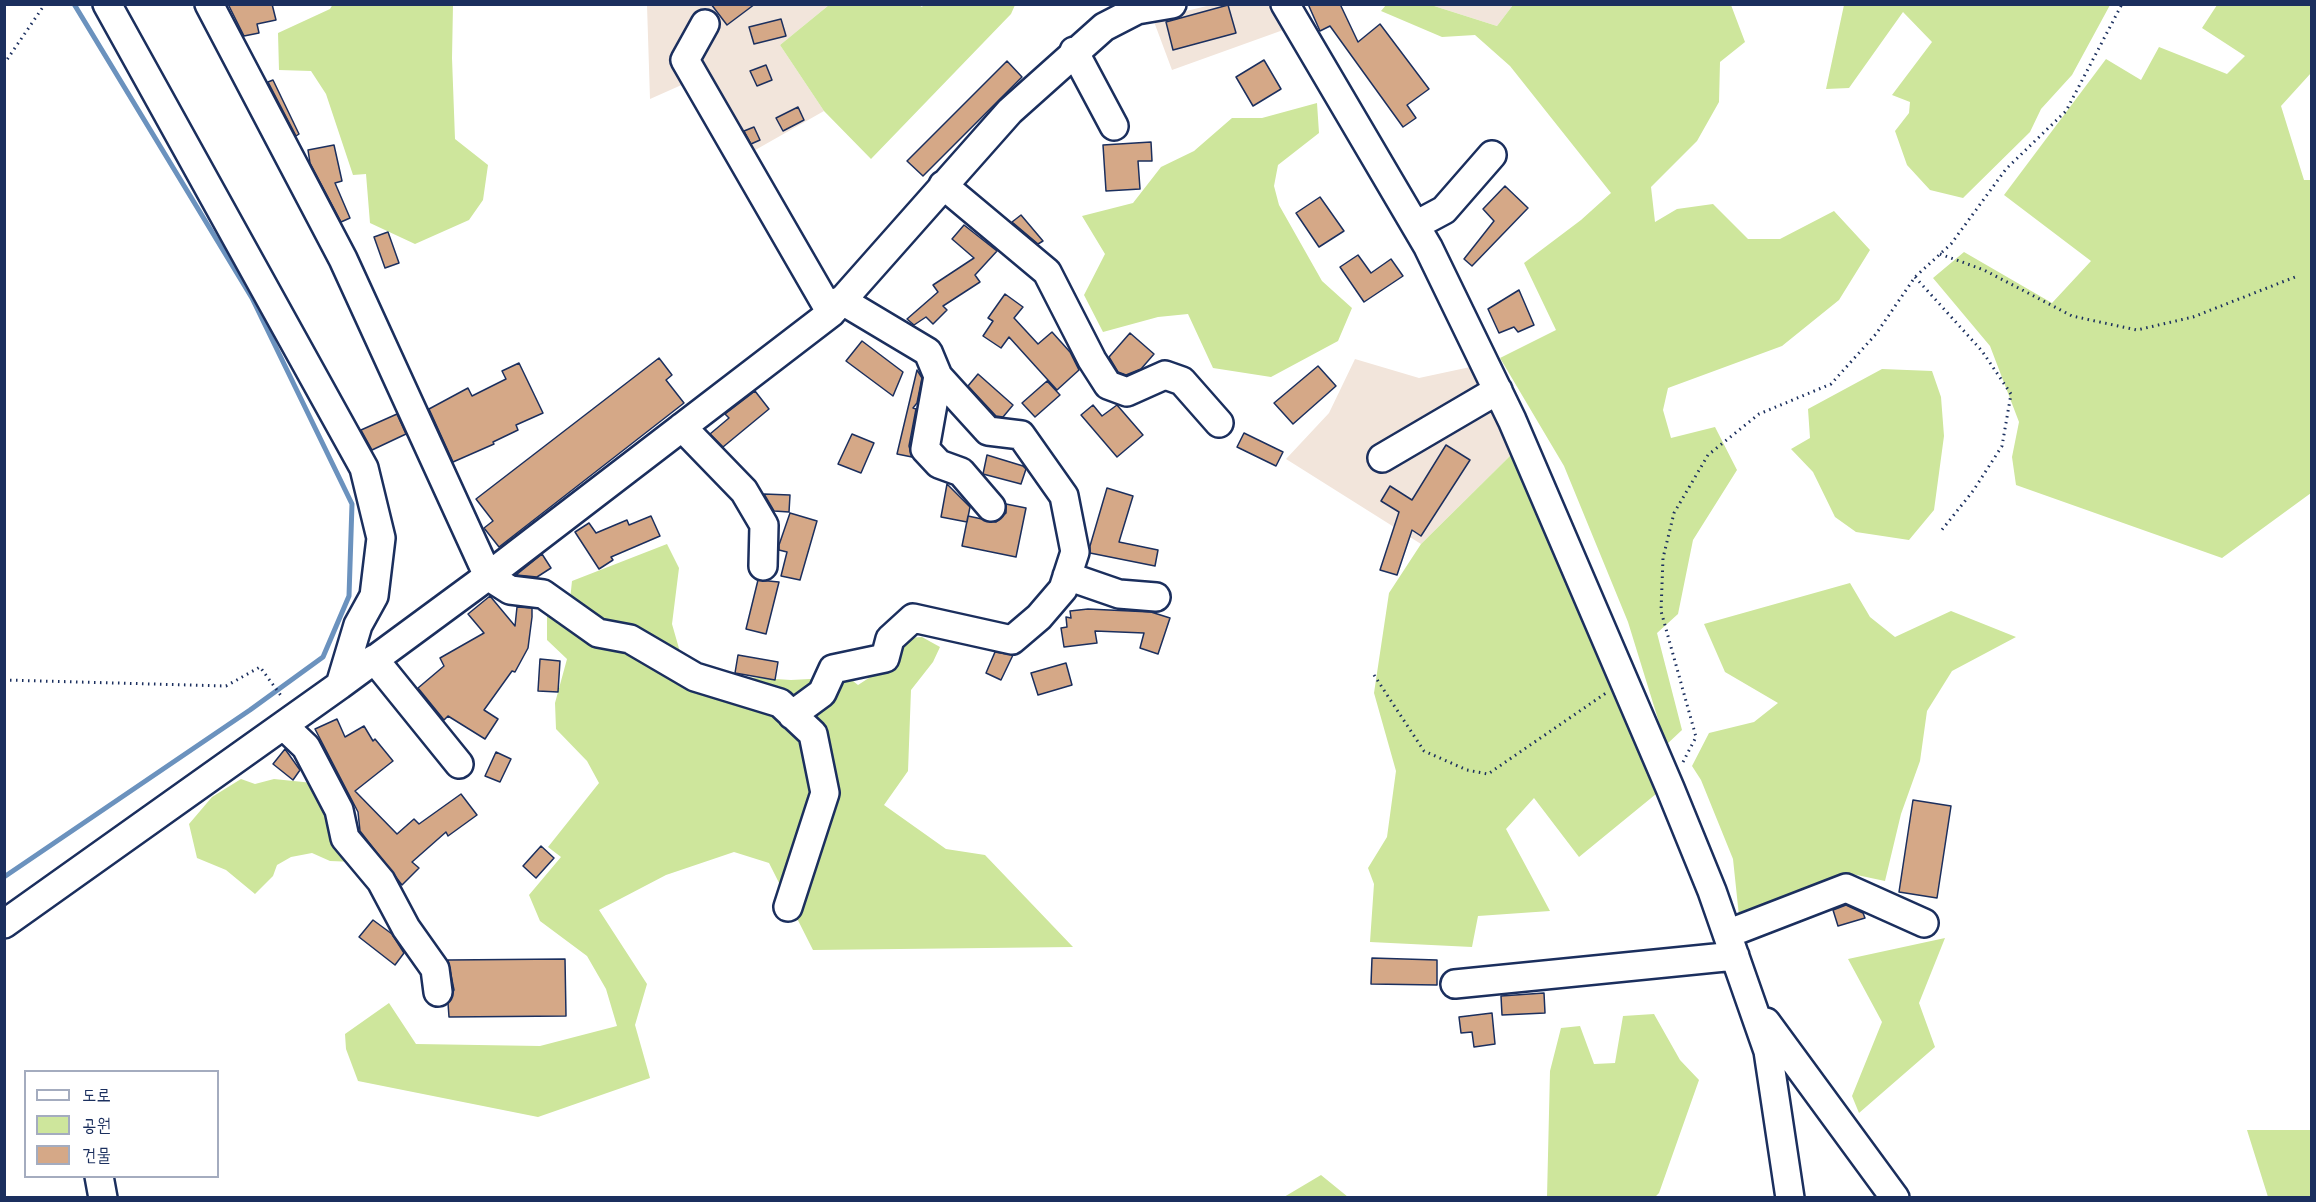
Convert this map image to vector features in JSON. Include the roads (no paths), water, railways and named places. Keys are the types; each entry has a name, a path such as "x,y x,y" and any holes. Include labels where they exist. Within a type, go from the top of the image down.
{"street":[{"path":"107,4 364,468 381,538 374,596 358,625 340,685"},
{"path":"209,4 343,259 488,576 510,590 543,594 598,633 630,639 695,677 780,703 813,734 825,793 788,907"},
{"path":"4,924 284,726 488,576 836,307 1010,111 1074,51 1104,27 1137,9 1172,4"},
{"path":"1285,4 1416,225 1498,390 1670,788 1731,945 1774,1077 1790,1197"},
{"path":"705,24 685,60 836,307 928,352 938,376 988,431 1021,435 1064,496 1075,552 1063,589 1045,610 1012,640 913,618 890,639 885,658 833,669 822,693 792,715"},
{"path":"1074,51 1114,126"},
{"path":"1416,225 1444,210 1492,155"},
{"path":"943,185 1047,272 1092,360 1108,385 1127,392 1165,375 1182,381 1219,423"},
{"path":"938,376 925,449 939,464 962,472 991,507"},
{"path":"1382,458 1498,390"},
{"path":"682,427 744,491 765,525 763,566"},
{"path":"1067,576 1119,594 1156,597"},
{"path":"375,659 459,764"},
{"path":"284,726 306,747 339,810 345,838 381,881 406,928 435,969 438,992"},
{"path":"1455,984 1731,945 1846,888 1924,923"},
{"path":"1751,1001 1895,1197"},
{"path":"99,1178 104,1197"}],"waterway":[{"path":"4,877 250,710 323,657 349,596 352,504 252,298 74,4"}]}
